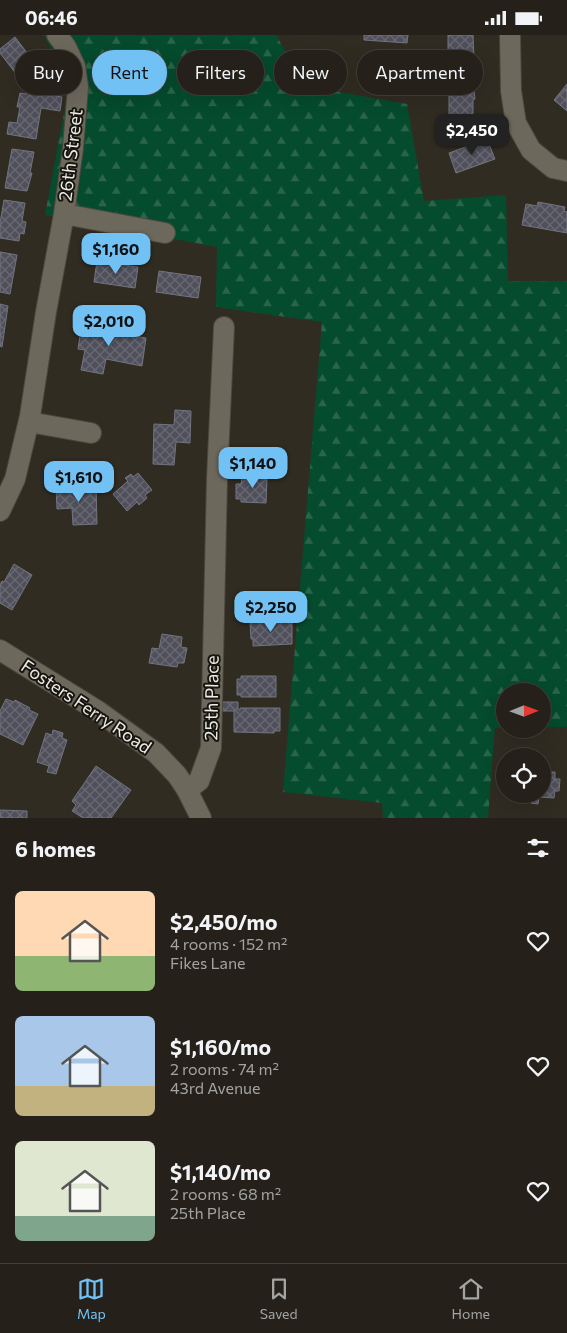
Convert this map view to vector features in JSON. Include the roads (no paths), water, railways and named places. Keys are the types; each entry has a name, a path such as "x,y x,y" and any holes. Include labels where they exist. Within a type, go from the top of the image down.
{"street":[{"name":"26th Street","path":"0,511 15,479 29,422 64,213 78,107 75,66 58,35"},
{"path":"510,35 511,91 516,123 531,150 553,168 567,171"},
{"path":"64,213 165,233"},
{"name":"25th Place","path":"187,790 199,781 212,748 217,479 224,327"},
{"path":"29,422 91,433"},
{"name":"Fosters Ferry Road","path":"0,651 98,711 156,753 177,775 187,790 200,818"}]}
